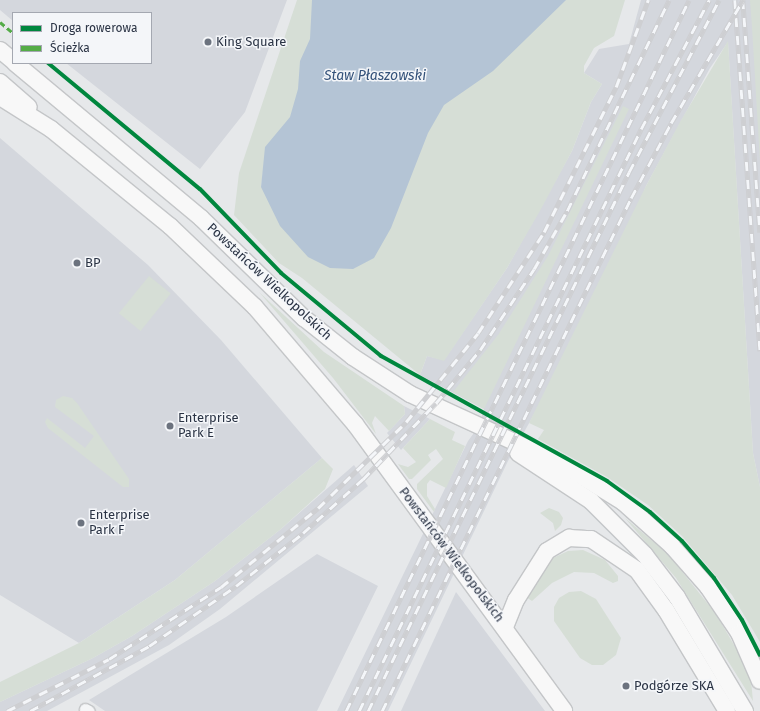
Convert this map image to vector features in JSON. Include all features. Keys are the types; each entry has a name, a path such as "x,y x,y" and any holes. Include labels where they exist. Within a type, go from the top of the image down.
{"main road":[{"name":"Powstańców Wielkopolskich","path":"0,50 12,60"},
{"name":"Powstańców Wielkopolskich","path":"16,64 201,218 329,339 410,394 560,463 602,488 643,519 672,546 708,587 739,633 760,681"},
{"path":"0,82 51,129"},
{"name":"Powstańców Wielkopolskich","path":"0,97 51,129 170,226 254,307 355,424 505,627 564,711"},
{"path":"479,426 591,501 627,535 677,597 745,711"},
{"path":"505,627 516,600 547,551 569,538 591,538 637,570 666,610 727,711"}],"shaded area":[{"path":"0,0 287,0 245,112 200,169 67,64 152,64 152,12 12,12 12,20 0,10"},
{"path":"297,0 362,0 340,23 263,172 261,187 415,103 532,0 625,0 614,36 594,48 584,66 584,73 602,84 591,102 572,151 541,209 507,268 444,361 427,356 420,375 302,278 279,263 234,215 239,173"},
{"path":"641,0 760,0 760,487 753,453 728,42 710,68 646,186 612,274 508,461 388,711 337,711 468,441 479,426 484,409 420,375 427,356 444,360 507,268 572,151 591,102 602,84 584,73 599,49 629,44"},
{"path":"750,0 760,0 760,162 752,27"},
{"path":"728,41 753,453 760,487 760,642 732,595 682,536 648,505 607,477 538,439 544,430 529,423 646,186 680,122"},
{"path":"623,106 629,109 484,409 453,392 498,335 548,256"},
{"path":"0,138 148,265 221,340 322,458 175,580 79,643 0,595"},
{"path":"149,276 171,294 141,331 119,313"},
{"path":"259,292 324,352 404,406 405,414 389,431 375,416 372,423 376,434 333,378"},
{"path":"63,396 72,398 77,403 129,479 129,487 123,487 48,428 45,422 47,418 85,448 94,436 55,407 56,400"},
{"path":"404,406 430,419 401,450 387,433 405,414"},
{"path":"430,419 455,432 452,440 465,446 446,488 430,480 427,484 427,496 435,509 434,512 417,489 417,484 443,459 436,449 428,455 431,460 412,479 409,479 398,464 408,467 416,462 403,448"},
{"path":"322,458 333,469 325,489 281,529 215,581 132,636 93,658 0,702 0,682 79,643 175,580"},
{"path":"354,465 368,486 220,609 169,645 47,711 0,711 0,702 93,658 132,636 215,581 281,529"},
{"path":"549,508 559,512 563,518 561,525 555,531 553,523 540,513"},
{"path":"625,518 668,554 716,614 744,662 751,680 753,701 676,578"},
{"path":"583,550 605,560 618,576 618,581 613,583 594,573 574,572 552,583 532,601 526,597 553,558 568,551"},
{"path":"317,554 378,586 317,711 105,711 89,700 226,617"},
{"path":"581,591 596,599 621,638 616,655 603,665 592,665 580,658 554,621 554,607 559,598 569,592"},
{"path":"456,592 545,711 401,711"}],"water":[{"name":"Staw Płaszowski","path":"312,0 566,0 493,71 444,105 428,133 391,228 374,258 353,269 330,268 308,257 280,226 261,187 265,147 290,117 298,89 300,61 310,39"}],"railway":[{"path":"7,711 109,659 221,587 318,508 406,422 478,333 544,232 616,87 648,0"},
{"path":"30,711 149,646 236,586 303,533 363,479 436,403 480,350 534,269 567,211 669,0"},
{"path":"346,711 689,0"},
{"path":"359,711 641,129 709,0"},
{"path":"368,711 629,172 719,0"},
{"path":"735,0 760,351"},
{"path":"743,0 760,232"},
{"path":"382,711 631,198 671,123 743,0"}],"marked path":[{"path":"0,22 12,32"}],"cycle path":[{"path":"49,64 200,189 281,273 381,356 607,481 650,512 682,541 714,578 742,620 760,655"}],"place":[{"name":"King Square","path":"208,42"},
{"name":"BP","path":"77,263"},
{"name":"Enterprise Park E","path":"170,426"},
{"name":"Enterprise Park F","path":"81,523"},
{"name":"Podgórze SKA","path":"626,686"}]}
